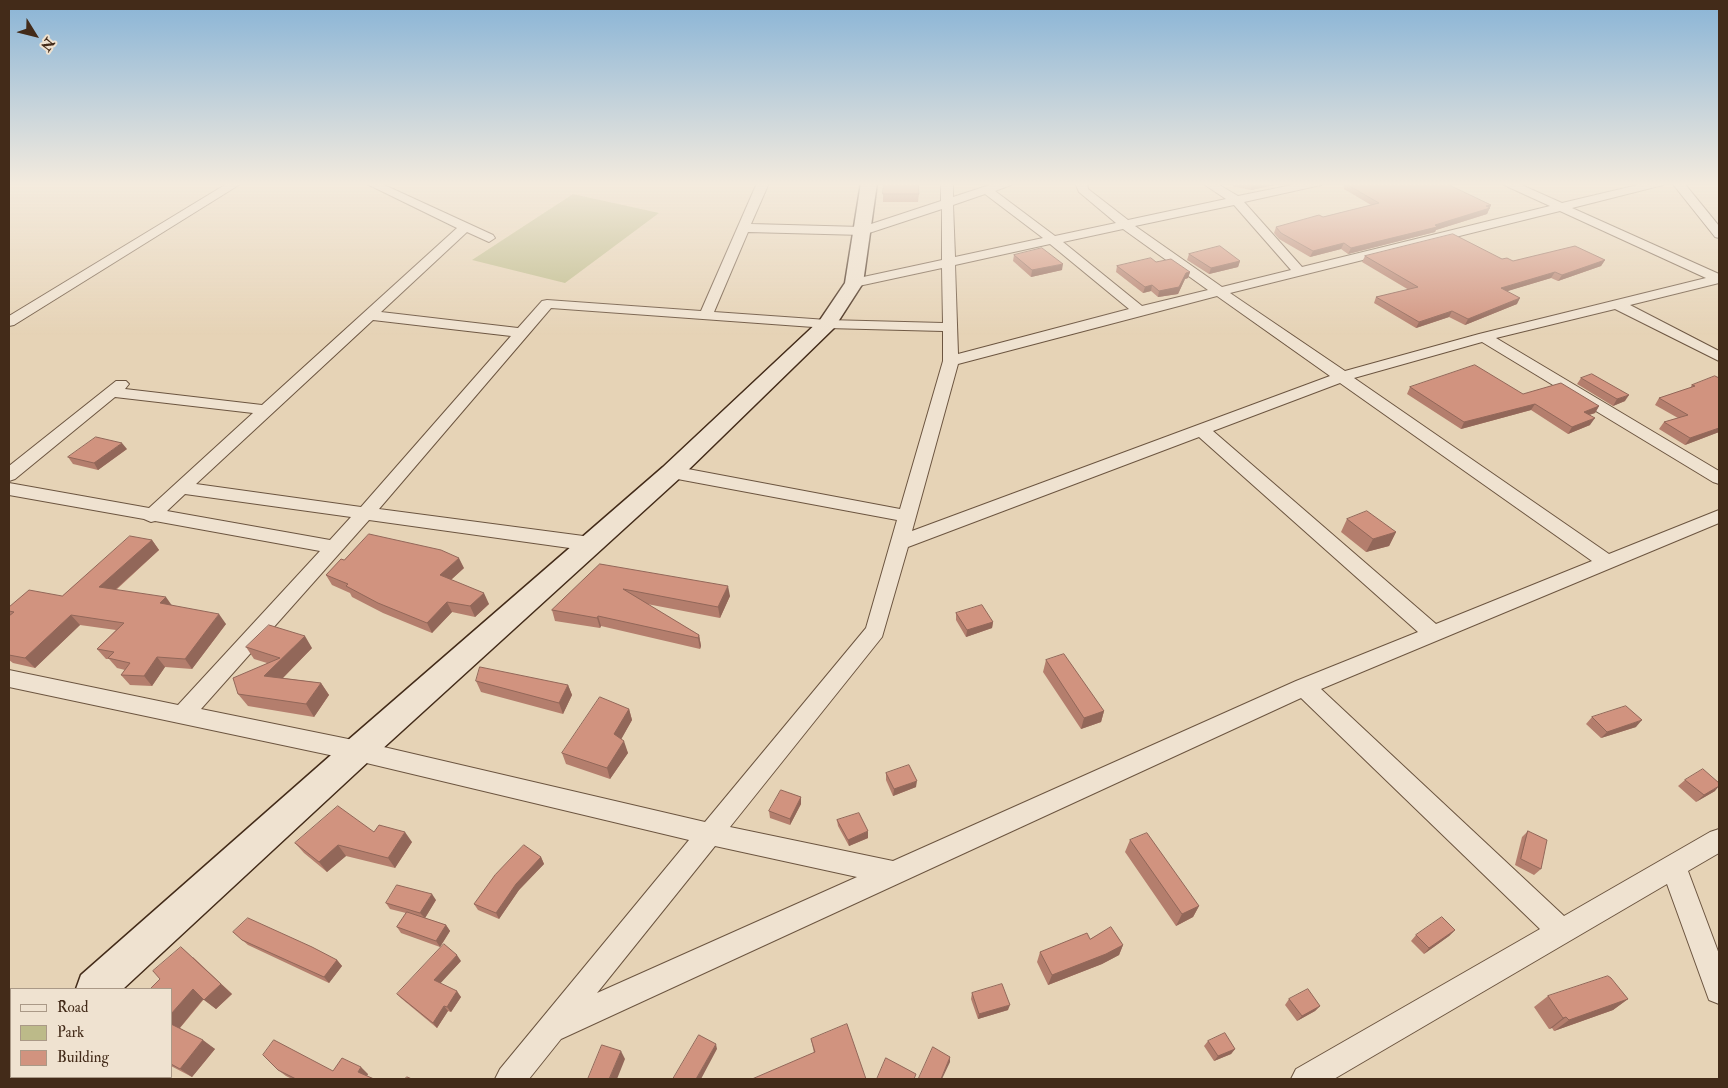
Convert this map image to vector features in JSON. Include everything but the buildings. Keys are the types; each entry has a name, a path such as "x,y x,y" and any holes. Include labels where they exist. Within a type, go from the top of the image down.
{"street":[{"path":"9,322 153,234"},
{"path":"150,516 457,234"},
{"path":"481,234 489,238"},
{"path":"706,315 741,234"},
{"path":"96,988 358,751 672,472 827,324 854,282 863,234"},
{"path":"510,1079 875,631 951,361 948,234"},
{"path":"1045,234 1139,311"},
{"path":"854,282 1085,234"},
{"path":"1140,234 1607,562"},
{"path":"1266,234 1299,272"},
{"path":"951,361 1139,311 1452,234"},
{"path":"1619,234 1719,279"},
{"path":"900,543 1342,377 1484,337 1719,279"},
{"path":"182,715 335,547 547,304 827,324 950,327"},
{"path":"1616,304 1719,357"},
{"path":"368,316 520,333"},
{"path":"1484,337 1719,478"},
{"path":"9,475 125,381"},
{"path":"111,392 265,410"},
{"path":"1200,430 1434,634"},
{"path":"672,472 907,516"},
{"path":"180,488 591,544"},
{"path":"9,489 150,516 335,547"},
{"path":"550,1029 1304,687 1719,516"},
{"path":"9,679 358,751 710,834 894,873"},
{"path":"1304,687 1562,932"},
{"path":"1306,1079 1719,840"},
{"path":"1674,867 1719,990"}],"green space":[{"path":"512,234 631,234 565,283 472,260"}]}
